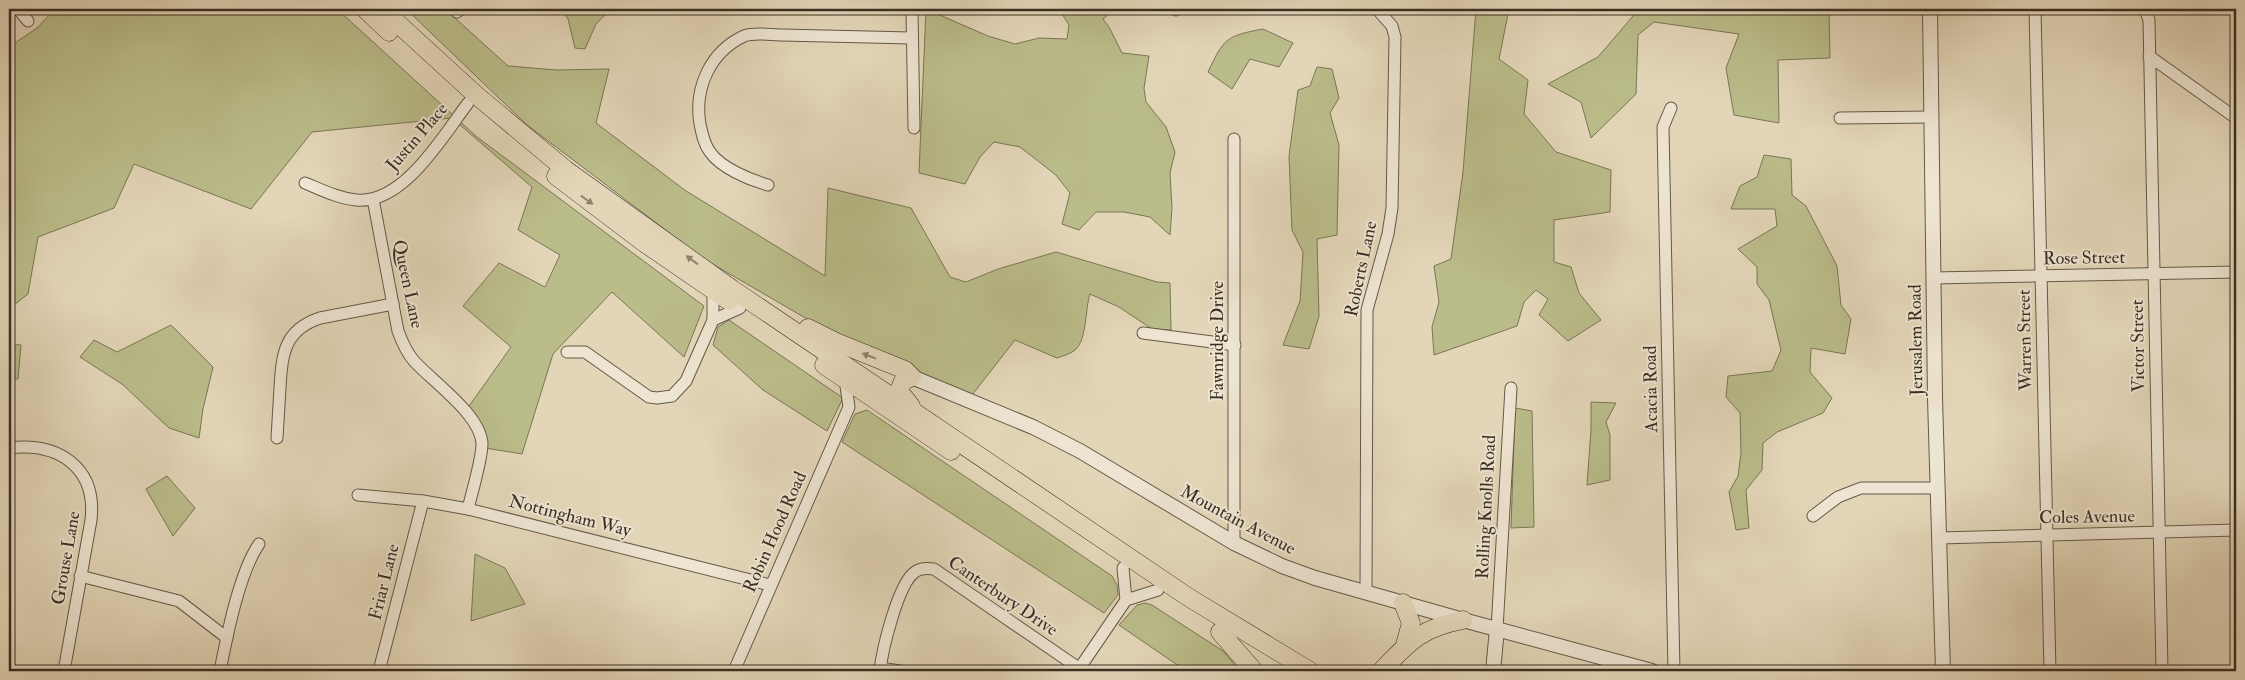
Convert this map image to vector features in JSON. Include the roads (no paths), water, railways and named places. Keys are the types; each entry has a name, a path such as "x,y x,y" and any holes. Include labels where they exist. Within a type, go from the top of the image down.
{"highway":[{"path":"365,9 468,103 576,192 713,290 1123,568 1220,632 1286,671"},
{"path":"382,9 476,95 566,170 732,288 1188,597 1310,671"},
{"path":"732,288 836,342 905,370 912,377 903,381 900,391 903,398 916,412"},
{"path":"1403,603 1411,623 1405,645"},
{"path":"1381,671 1405,645 1440,625 1463,620"},
{"path":"1220,632 1254,671"}],"street":[{"path":"18,9 28,21"},
{"path":"912,9 914,128"},
{"name":"Jerusalem Road","path":"1930,9 1943,671"},
{"name":"Warren Street","path":"2035,9 2050,671"},
{"name":"Roberts Lane","path":"1366,592 1367,310 1388,234 1392,208 1395,37 1392,26 1381,12"},
{"name":"Victor Street","path":"2147,14 2162,671"},
{"path":"768,185 749,180 726,166 710,153 702,137 699,115 699,92 707,70 718,57 733,43 746,35 912,38"},
{"path":"2149,56 2236,118"},
{"name":"Justin Place","path":"305,183 339,197 357,200 373,199 390,192 408,180 468,103"},
{"name":"Acacia Road","path":"1671,108 1663,127 1674,671"},
{"path":"1840,118 1931,117"},
{"name":"Fawnridge Drive","path":"1234,139 1234,543"},
{"name":"Queen Lane","path":"373,199 398,331 404,348 414,361 470,417 481,437 482,445 468,509"},
{"name":"Rose Street","path":"1934,278 2236,272"},
{"path":"567,352 585,352 649,397 664,398 672,396 686,381 713,320 713,290"},
{"path":"277,438 281,364 284,351 294,334 310,322 320,318 393,304"},
{"path":"713,320 740,308"},
{"path":"1143,333 1235,345"},
{"name":"Mountain Avenue","path":"912,377 1033,427 1087,456 1234,543 1282,566 1403,603 1652,671"},
{"path":"845,379 849,407 874,398"},
{"name":"Rolling Knolls Road","path":"1496,629 1511,388"},
{"name":"Robin Hood Road","path":"734,671 849,407"},
{"name":"Grouse Lane","path":"9,448 31,447 52,452 73,463 85,477 90,488 93,506 64,671"},
{"path":"1812,516 1838,496 1861,488 1938,488"},
{"name":"Nottingham Way","path":"358,495 423,501 468,509 770,586"},
{"name":"Friar Lane","path":"379,671 423,501"},
{"name":"Coles Avenue","path":"1939,538 2236,530"},
{"path":"220,671 227,638 247,567 259,544"},
{"name":"Canterbury Drive","path":"880,670 888,631 904,585 915,572 929,568 934,569 1081,670"},
{"path":"1081,670 1126,600 1123,568"},
{"path":"80,576 179,601 227,638"},
{"path":"1126,600 1158,590"},
{"path":"1493,671 1496,629"},
{"path":"880,670 900,671"}]}
